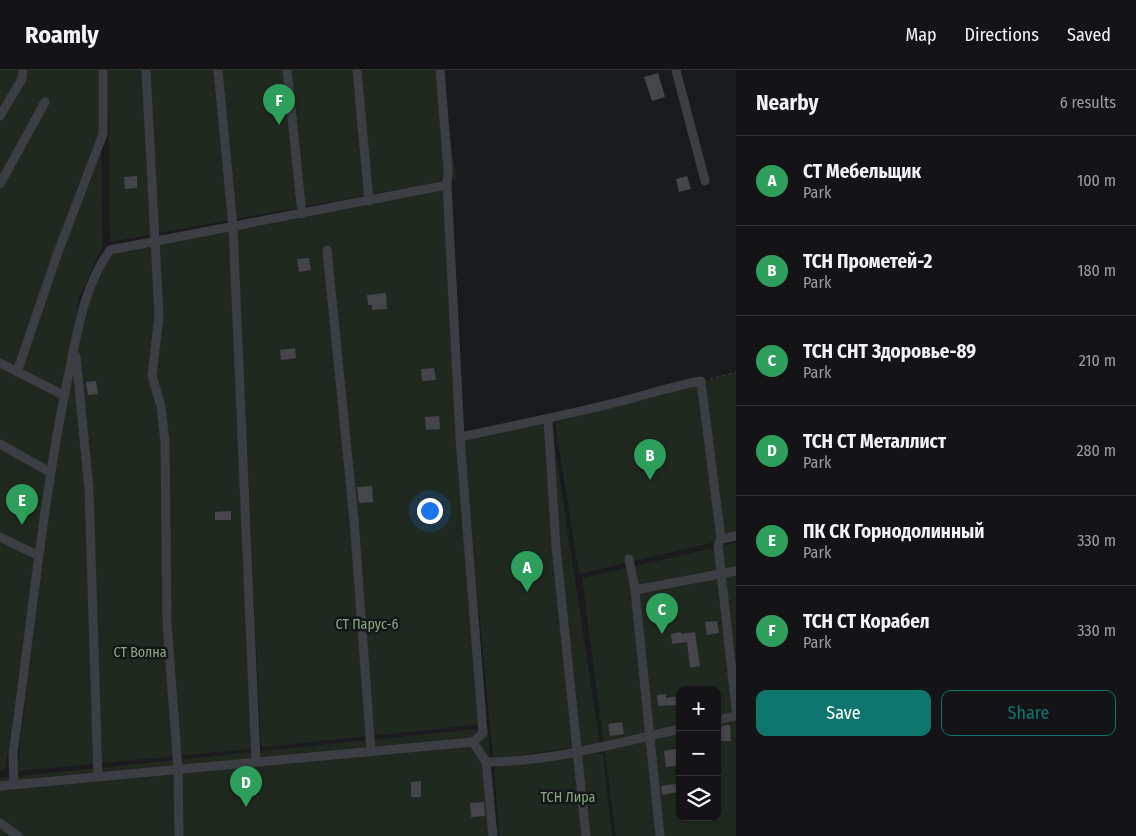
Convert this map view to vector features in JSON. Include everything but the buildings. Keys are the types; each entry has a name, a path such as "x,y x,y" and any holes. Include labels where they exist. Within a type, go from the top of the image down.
{"street":[{"path":"0,116 22,79 23,70"},
{"path":"17,372 103,134 103,70"},
{"path":"146,70 159,316 152,376 161,406 165,442 167,623 178,769 179,836"},
{"path":"218,70 233,227 256,762"},
{"path":"287,70 302,214"},
{"path":"357,70 369,201"},
{"path":"0,786 473,742 483,733 460,437 440,70"},
{"path":"676,70 705,181"},
{"path":"0,184 44,102"},
{"path":"14,785 13,753 50,472 84,301 98,267 110,250 447,185"},
{"path":"327,250 354,520 371,751"},
{"path":"75,346 89,490 98,777"},
{"path":"0,363 65,396"},
{"path":"460,437 548,419 651,394 676,386 700,382 722,539 718,545 732,643 736,709"},
{"path":"548,419 556,547 586,836"},
{"path":"0,444 50,472"},
{"path":"722,539 736,536"},
{"path":"0,537 39,556"},
{"path":"629,559 635,590 660,836"},
{"path":"635,590 736,571"},
{"path":"721,719 736,716"},
{"path":"486,762 518,762 578,752 676,730"},
{"path":"473,742 486,762 493,836"},
{"path":"0,822 18,836"}],"path":[{"path":"700,382 736,372"}],"green space":[{"path":"0,70 99,70 103,245 79,298 8,752 4,770 0,771"},
{"path":"108,70 441,70 456,179 110,242"},
{"name":"СТ Парус-6","path":"442,190 463,439 551,422 600,744 493,759 465,460 486,724 261,747 237,230"},
{"name":"СТ Волна","path":"230,231 251,749 17,771 46,528 82,299 107,247"},
{"path":"736,372 736,537 579,574 555,422"},
{"path":"736,543 736,836 616,836 582,578"},
{"path":"488,728 494,836 0,836 0,778"},
{"name":"ТСН Лира","path":"603,753 612,836 499,836 494,767"}],"place":[{"name":"ТСН СТ Корабел","path":"279,125"},
{"name":"ТСН Прометей-2","path":"650,480"},
{"name":"ПК СК Горнодолинный","path":"22,525"},
{"name":"СТ Мебельщик","path":"527,592"},
{"name":"ТСН СНТ Здоровье-89","path":"662,634"},
{"name":"ТСН СТ Металлист","path":"246,807"}]}
